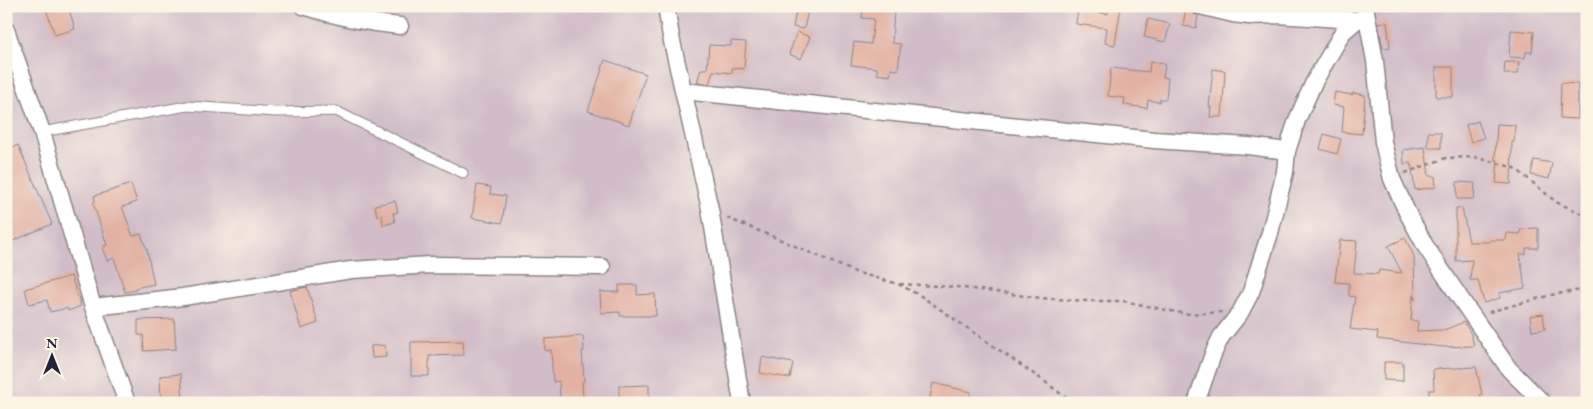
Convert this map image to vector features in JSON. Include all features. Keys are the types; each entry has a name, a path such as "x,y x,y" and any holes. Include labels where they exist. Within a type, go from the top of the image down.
{"street":[{"path":"303,6 331,14 400,26"},
{"path":"666,6 670,37 710,209 742,403"},
{"path":"1200,6 1249,16 1363,14"},
{"path":"1196,403 1221,337 1240,313 1251,292 1270,233 1285,172 1288,151 1297,120 1314,82 1344,32 1363,14"},
{"path":"1363,14 1375,61 1383,142 1392,179 1407,212 1426,247 1509,369 1543,403"},
{"path":"6,30 42,132 93,307 126,403"},
{"path":"683,91 1154,140 1248,146 1288,151"},
{"path":"93,307 183,297 351,270 430,265 602,267"}],"lane":[{"path":"42,132 187,106 276,112 336,111 463,173"}],"path":[{"path":"1392,179 1446,158 1475,157 1515,168 1556,202 1587,216"},
{"path":"710,209 726,218 855,272 898,284 957,288 1041,298 1123,301 1186,314 1240,313"},
{"path":"898,284 921,296 952,317 1073,403"},
{"path":"1473,316 1551,295 1587,289"}],"shaded area":[{"path":"6,6 1587,6 1587,403 6,403"}],"building":[{"path":"45,6 68,6 75,29 55,35"},
{"path":"797,6 809,6 804,29 793,27"},
{"path":"863,6 887,6 886,10 894,10 892,43 901,44 898,70 891,69 890,76 877,74 877,68 851,65 854,42 871,44 874,19 862,18"},
{"path":"1109,6 1121,6 1115,45 1105,43 1107,28 1076,24 1078,9 1108,14"},
{"path":"1186,7 1190,7 1193,13 1198,16 1196,28 1183,26"},
{"path":"1148,19 1170,24 1165,42 1144,37"},
{"path":"1387,22 1390,47 1383,48 1378,23"},
{"path":"1511,30 1534,32 1532,52 1526,52 1525,58 1509,57"},
{"path":"797,32 810,37 801,59 789,54"},
{"path":"731,41 746,42 744,69 732,68 732,73 713,71 709,84 697,82 701,69 707,69 709,45 731,46"},
{"path":"605,60 646,74 629,125 588,111"},
{"path":"1150,62 1165,64 1163,77 1168,78 1166,99 1160,99 1160,102 1148,100 1147,108 1124,105 1125,98 1108,96 1111,68 1149,72"},
{"path":"1505,62 1519,62 1518,74 1504,74"},
{"path":"1436,67 1453,67 1453,97 1436,97"},
{"path":"1213,69 1225,71 1222,117 1210,117 1211,107 1209,107"},
{"path":"1561,83 1578,84 1578,119 1560,118"},
{"path":"1335,92 1365,95 1362,134 1342,132 1344,107 1333,105"},
{"path":"1478,121 1484,138 1471,142 1466,125"},
{"path":"1497,124 1515,125 1514,142 1512,142 1511,184 1496,183 1498,160 1495,160"},
{"path":"1428,132 1441,132 1441,148 1428,148"},
{"path":"1324,134 1341,139 1337,154 1320,149"},
{"path":"18,145 52,224 6,244 6,150"},
{"path":"1425,147 1429,176 1435,176 1436,187 1415,190 1411,163 1404,164 1403,150"},
{"path":"1534,160 1552,163 1549,179 1531,175"},
{"path":"1457,182 1475,183 1474,199 1457,199"},
{"path":"131,184 137,202 122,207 133,236 141,234 147,250 154,284 125,292 114,258 107,261 102,247 107,245 93,203 95,202 94,196"},
{"path":"477,185 491,187 490,194 506,196 502,223 472,218"},
{"path":"395,201 398,212 393,213 395,222 383,225 382,215 377,216 375,205"},
{"path":"1456,208 1462,208 1469,242 1506,240 1507,233 1520,234 1521,229 1538,228 1538,248 1526,248 1526,254 1520,254 1525,288 1499,293 1500,298 1484,303 1478,280 1470,280 1472,260 1456,261"},
{"path":"1405,238 1414,256 1415,300 1413,295 1411,321 1418,321 1417,331 1444,330 1464,322 1471,334 1474,346 1443,347 1377,339 1378,332 1350,329 1355,297 1349,296 1349,283 1335,282 1340,240 1357,241 1354,273 1378,274 1379,270 1402,273 1388,246"},
{"path":"71,276 81,306 68,311 67,308 50,312 47,300 29,304 25,289"},
{"path":"619,285 637,285 637,295 655,294 656,316 620,316 620,312 601,313 600,292 619,292"},
{"path":"307,287 318,323 301,329 290,291"},
{"path":"1543,314 1545,329 1532,331 1530,316"},
{"path":"174,319 176,349 144,351 143,335 138,335 138,320"},
{"path":"583,336 583,398 560,399 559,381 553,382 551,350 545,351 545,339"},
{"path":"463,341 464,355 429,356 429,376 411,376 411,342"},
{"path":"385,345 386,357 372,358 371,346"},
{"path":"762,357 793,363 790,378 760,373"},
{"path":"1384,362 1403,362 1403,381 1384,380"},
{"path":"1476,367 1482,403 1429,403 1429,390 1434,390 1433,369"},
{"path":"181,374 183,403 161,403 160,376"},
{"path":"933,383 971,392 968,403 929,403"},
{"path":"649,385 649,400 619,401 619,386"}]}
